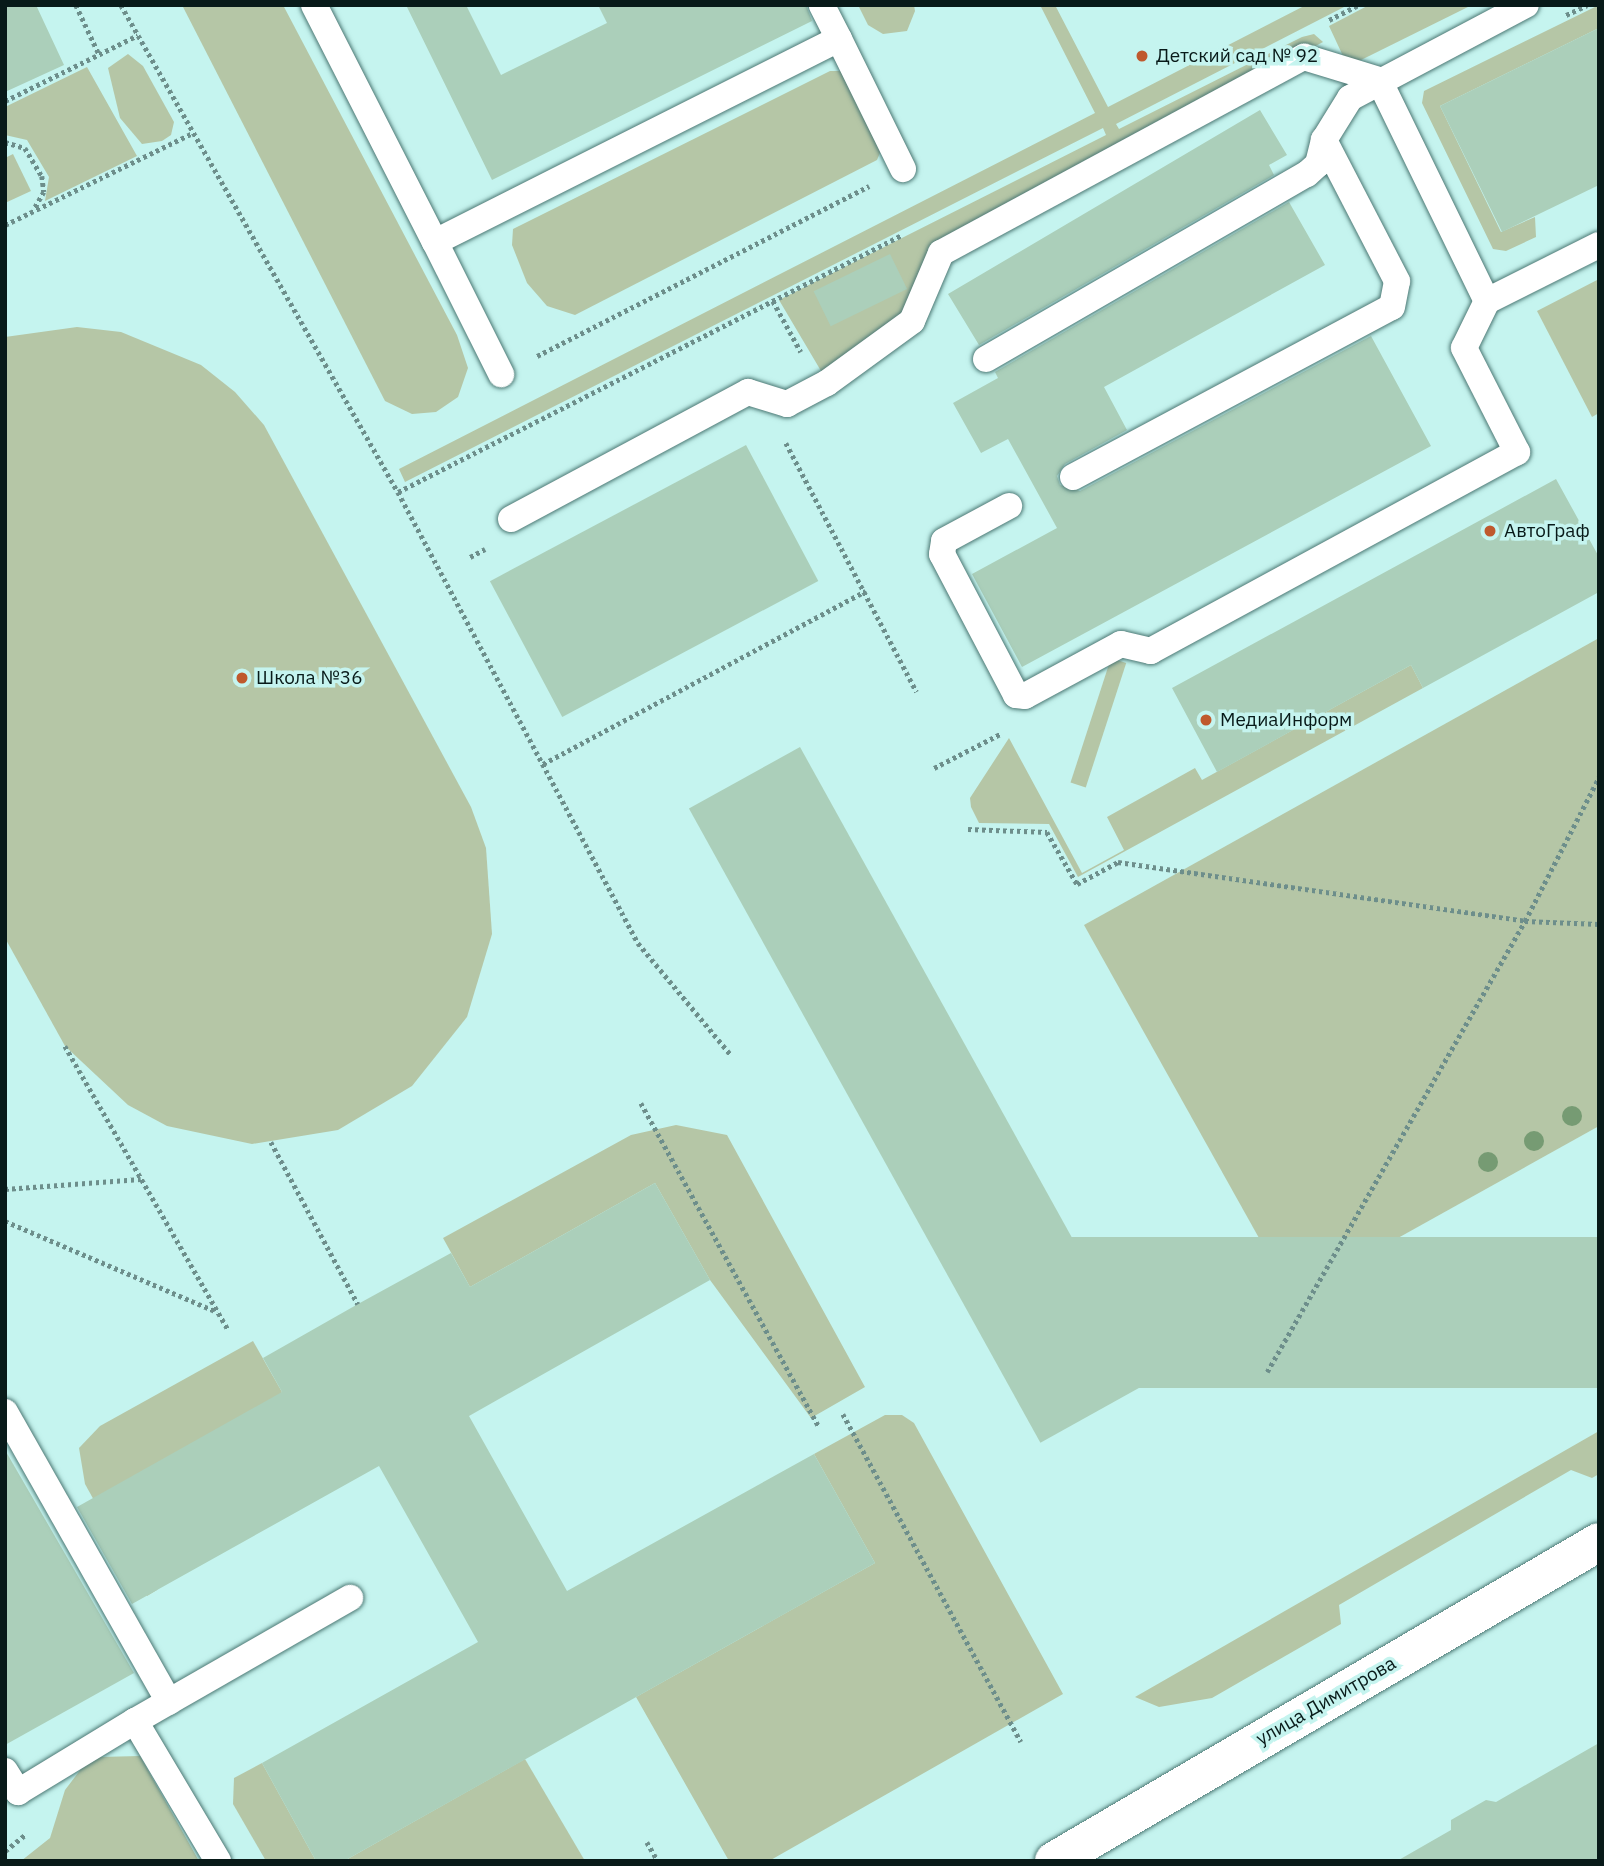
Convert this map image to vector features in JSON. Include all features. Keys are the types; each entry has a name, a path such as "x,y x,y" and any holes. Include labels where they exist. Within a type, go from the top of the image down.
{"street":[{"name":"улица Димитрова","path":"1054,1861 1599,1542"}],"lane":[{"path":"314,5 502,374"},
{"path":"822,5 903,169"},
{"path":"986,359 1307,174 1318,163 1324,140 1350,98 1379,80 1527,5"},
{"path":"435,242 839,39"},
{"path":"511,519 748,392 787,404 819,388 912,321 941,253 1304,57 1379,80 1487,300"},
{"path":"1073,477 1392,307 1397,281 1324,140"},
{"path":"1009,506 944,541 942,554 1016,695 1025,696 1121,645 1151,651 1517,452 1464,348 1487,300 1599,245"},
{"path":"5,1412 169,1702"},
{"path":"5,1771 18,1792 135,1721 350,1598"},
{"path":"135,1721 218,1861"}],"path":[{"path":"76,5 99,54"},
{"path":"121,5 398,492 638,943 730,1054"},
{"path":"1563,17 1587,5"},
{"path":"5,101 138,35"},
{"path":"5,225 193,133"},
{"path":"5,142 25,148 42,176 44,192 32,212"},
{"path":"502,374 903,169"},
{"path":"773,300 819,388"},
{"path":"398,492 732,321"},
{"path":"785,440 917,692"},
{"path":"470,557 494,544"},
{"path":"543,764 865,591"},
{"path":"934,768 1003,732"},
{"path":"1267,1372 1525,921 1599,778"},
{"path":"968,830 1047,832 1077,884 1118,862 1525,921 1599,925"},
{"path":"65,1046 228,1330"},
{"path":"640,1103 819,1426"},
{"path":"271,1142 358,1304"},
{"path":"5,1189 141,1179"},
{"path":"5,1221 218,1312"},
{"path":"843,1414 1021,1742"},
{"path":"647,1842 658,1861"}],"green space":[{"path":"182,5 283,5 457,335 468,368 458,397 436,412 412,414 385,401"},
{"path":"858,5 914,5 915,11 907,31 883,34 868,25"},
{"path":"1040,5 1055,5 1108,107 1306,5 1348,5 1116,124 1119,129 1302,37 1314,34 1323,42 936,248 905,316 824,376 779,300 1106,135 1103,128 405,482 399,469 1095,113"},
{"path":"1369,5 1472,5 1357,62 1343,56 1329,26"},
{"path":"1599,5 1599,28 1440,106 1501,232 1535,217 1536,237 1506,251 1493,249 1422,103 1424,91"},
{"path":"128,54 143,66 174,122 171,135 162,141 142,144 120,118 108,68"},
{"path":"87,67 137,156 45,201 49,177 27,140 5,135 5,107"},
{"path":"830,71 843,71 882,148 877,160 575,315 547,306 527,283 512,245 513,229"},
{"path":"13,154 31,191 5,203 5,158"},
{"path":"1599,279 1599,413 1592,417 1537,311"},
{"path":"77,327 121,332 201,365 235,392 264,425 471,807 486,848 492,934 467,1017 412,1086 338,1130 252,1144 167,1126 128,1105 65,1046 5,938 5,337"},
{"path":"1599,638 1599,1126 1292,1297 1084,925"},
{"path":"1111,658 1126,663 1086,788 1071,783"},
{"path":"1411,665 1423,688 1078,877 1049,824 979,823 971,807 970,798 1009,738 1082,873 1124,850 1107,817 1195,768 1202,780"},
{"path":"676,1125 727,1135 865,1387 811,1418 710,1280 655,1183 470,1287 443,1238 631,1135"},
{"path":"253,1341 282,1392 157,1590 147,1596 85,1484 79,1448 100,1426"},
{"path":"885,1415 902,1415 914,1423 1063,1694 769,1861 729,1861 636,1697 875,1563 814,1454"},
{"path":"1599,1431 1599,1474 1592,1478 1571,1470 1339,1605 1341,1624 1212,1698 1159,1707 1135,1697"},
{"path":"140,1756 199,1861 21,1861 50,1838 65,1790 81,1769 99,1757"},
{"path":"525,1759 585,1861 344,1861"},
{"path":"262,1763 316,1861 266,1861 233,1804 234,1778"}],"building":[{"path":"5,5 36,5 64,65 5,92"},
{"path":"406,5 466,5 501,75 607,23 598,5 806,5 812,21 492,180"},
{"path":"1599,28 1599,185 1502,232 1440,106"},
{"path":"1260,110 1287,155 1269,165 1274,175 979,345 948,294"},
{"path":"1289,202 1325,265 1104,387 1127,430 1065,464 1057,476 1060,485 1080,491 1371,336 1431,446 1022,667 972,574 1057,528 1008,439 981,453 953,403 998,378 995,372"},
{"path":"890,254 907,289 831,326 814,291"},
{"path":"746,445 818,581 562,717 490,581"},
{"path":"1556,479 1599,557 1599,592 1423,688 1411,665 1217,772 1172,688"},
{"path":"800,747 1151,1381 1040,1443 689,809"},
{"path":"655,1183 710,1280 469,1416 567,1591 814,1454 875,1563 344,1861 316,1861 262,1763 478,1642 379,1466 132,1604 77,1507 282,1392 263,1358 358,1304 451,1253 470,1287"},
{"path":"1026,1237 1599,1237 1599,1388 1026,1388"},
{"path":"5,1450 134,1673 5,1745"},
{"path":"1599,1743 1599,1861 1397,1861 1451,1830 1451,1820 1486,1800 1496,1802"}],"place":[{"name":"Детский сад № 92","path":"1142,56"},
{"name":"АвтоГраф","path":"1490,531"},
{"name":"Школа №36","path":"242,678"},
{"name":"МедиаИнформ","path":"1206,720"}]}
